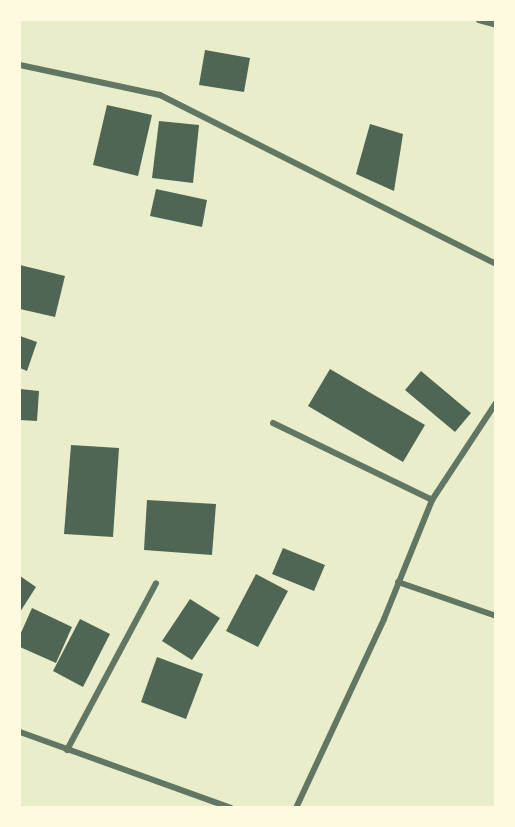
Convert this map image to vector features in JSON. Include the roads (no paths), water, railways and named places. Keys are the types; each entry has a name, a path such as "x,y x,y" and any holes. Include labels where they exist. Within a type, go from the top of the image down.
{"street":[{"path":"479,20 495,25"},
{"path":"20,65 160,95 495,264"},
{"path":"296,807 398,582 432,500 495,404"},
{"path":"273,423 432,500"},
{"path":"398,582 495,616"},
{"path":"67,750 156,583"},
{"path":"20,732 231,807"}]}
